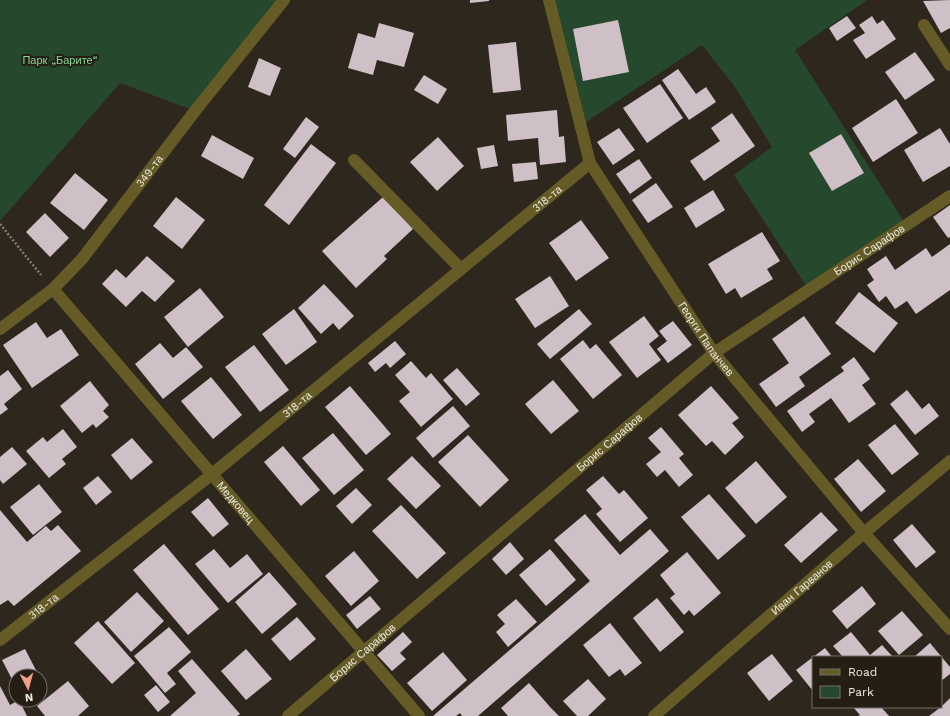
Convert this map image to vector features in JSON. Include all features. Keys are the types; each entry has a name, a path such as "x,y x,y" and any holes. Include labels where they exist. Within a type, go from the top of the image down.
{"street":[{"name":"349-та","path":"0,329 53,290 82,259 195,111 284,0"},
{"name":"Георги Папанчев","path":"549,0 590,163 714,353 864,533 950,629"},
{"path":"924,25 950,65"},
{"path":"354,160 461,269"},
{"name":"318-та","path":"0,640 211,475 590,163"},
{"name":"Борис Сарафов","path":"288,716 714,353 950,196"},
{"name":"Медковец","path":"53,290 419,716"},
{"name":"Иван Гарванов","path":"654,716 950,460"}],"path":[{"path":"0,224 53,290"}],"green space":[{"name":"Парк „Барите“","path":"0,0 284,0 195,111 120,83 0,221"},
{"path":"549,0 867,0 795,50 906,225 809,290 734,175 772,147 735,87 702,45 580,126"}],"building":[{"path":"470,0 489,0 489,1 470,3"},
{"path":"950,0 950,28 941,33 923,1"},
{"path":"847,16 856,28 837,41 829,28"},
{"path":"872,16 877,24 883,20 896,39 866,59 853,40 865,33 859,25"},
{"path":"618,20 629,72 583,81 573,29"},
{"path":"379,23 414,33 404,67 377,60 373,75 348,68 358,33 375,38"},
{"path":"516,42 521,90 493,93 488,45"},
{"path":"915,52 935,80 905,100 885,72"},
{"path":"259,58 281,68 270,96 248,87"},
{"path":"678,69 696,94 706,87 716,102 689,120 662,80"},
{"path":"424,75 447,89 438,104 414,90"},
{"path":"660,84 683,118 647,143 623,108"},
{"path":"896,99 918,133 873,162 852,128"},
{"path":"557,110 559,137 564,136 566,162 540,165 538,138 508,141 506,115"},
{"path":"732,113 755,146 704,181 690,161 720,141 711,128"},
{"path":"306,117 319,127 295,158 283,149"},
{"path":"619,128 635,150 613,165 597,142"},
{"path":"940,128 950,144 950,166 923,182 904,150"},
{"path":"841,134 864,173 832,191 809,153"},
{"path":"212,135 254,158 243,179 201,156"},
{"path":"438,137 464,166 437,191 410,162"},
{"path":"311,144 336,163 289,225 264,205"},
{"path":"494,145 498,166 481,169 477,148"},
{"path":"639,159 652,178 630,194 616,174"},
{"path":"536,162 538,179 514,182 512,164"},
{"path":"75,173 108,200 84,230 50,203"},
{"path":"656,183 673,207 648,223 632,200"},
{"path":"713,190 725,210 696,228 684,208"},
{"path":"176,197 205,220 182,249 153,226"},
{"path":"383,197 413,229 384,256 387,259 356,288 322,251"},
{"path":"950,205 950,237 948,238 933,217"},
{"path":"45,213 69,238 50,257 26,232"},
{"path":"581,220 609,258 576,281 549,243"},
{"path":"762,232 780,261 767,269 773,279 741,298 735,288 726,294 708,264"},
{"path":"950,244 950,290 916,314 907,301 895,309 886,296 879,302 867,285 874,280 867,269 886,256 895,270 926,248 932,257"},
{"path":"147,256 175,281 155,302 142,291 126,307 102,284 116,269 126,278"},
{"path":"550,276 569,306 535,328 515,299"},
{"path":"324,284 354,316 339,330 333,323 321,334 298,308"},
{"path":"200,288 224,317 188,347 164,317"},
{"path":"859,292 898,323 874,353 835,323"},
{"path":"294,309 317,342 286,365 262,334"},
{"path":"579,309 592,324 550,359 537,344"},
{"path":"644,316 659,336 649,344 661,360 637,378 609,342"},
{"path":"804,316 831,354 799,377 805,386 776,407 759,384 789,363 772,339"},
{"path":"673,321 692,345 668,363 657,349 667,341 659,331"},
{"path":"36,322 47,338 61,329 79,355 32,388 3,345"},
{"path":"583,340 590,349 596,344 622,375 593,399 560,359"},
{"path":"395,341 406,354 390,368 386,363 375,372 368,363"},
{"path":"160,343 173,358 186,347 203,367 163,399 135,364"},
{"path":"254,345 289,390 260,412 225,367"},
{"path":"854,357 870,379 862,385 876,404 849,423 831,398 809,414 815,422 802,432 787,411 844,371 841,367"},
{"path":"411,361 426,378 431,373 453,399 421,427 399,401 410,392 395,375"},
{"path":"457,368 480,394 466,406 443,380"},
{"path":"8,370 22,389 4,404 8,409 0,415 0,376"},
{"path":"211,377 242,415 213,439 181,401"},
{"path":"553,380 579,411 551,434 525,404"},
{"path":"90,381 109,405 103,411 109,417 96,428 93,424 82,433 60,406"},
{"path":"350,386 391,434 366,455 325,407"},
{"path":"711,386 739,418 732,423 744,437 725,455 712,441 706,446 678,415"},
{"path":"907,390 922,409 929,403 939,416 915,435 890,404"},
{"path":"453,406 470,426 433,458 416,438"},
{"path":"895,424 919,454 892,475 868,445"},
{"path":"661,427 684,454 679,458 693,475 679,487 665,470 657,477 646,464 661,452 648,438"},
{"path":"63,429 77,447 62,459 66,464 49,478 26,451 43,437 47,442"},
{"path":"333,433 364,470 334,495 302,458"},
{"path":"468,435 509,480 480,507 438,462"},
{"path":"132,438 153,462 131,480 111,455"},
{"path":"283,446 320,490 301,506 264,462"},
{"path":"12,447 27,464 3,484 0,480 0,457"},
{"path":"412,456 441,486 416,509 387,479"},
{"path":"858,459 886,491 861,512 834,479"},
{"path":"756,461 787,497 756,524 725,488"},
{"path":"98,476 112,492 96,505 83,488"},
{"path":"603,476 619,494 624,490 648,518 620,542 596,514 602,509 586,490"},
{"path":"39,484 62,512 33,535 10,507"},
{"path":"356,488 372,505 352,524 336,506"},
{"path":"709,494 746,536 718,560 681,517"},
{"path":"208,498 229,524 213,537 191,512"},
{"path":"401,505 446,553 417,579 372,531"},
{"path":"0,510 27,542 46,526 51,531 58,525 81,551 14,606 8,600 0,605"},
{"path":"821,512 838,530 801,563 784,545"},
{"path":"585,514 620,555 650,529 669,551 478,716 462,716 460,713 456,716 433,716 590,581 554,540"},
{"path":"912,524 936,552 916,568 893,540"},
{"path":"510,542 524,559 506,575 492,559"},
{"path":"164,544 219,609 188,635 133,570"},
{"path":"214,549 230,568 247,554 263,574 228,603 195,564"},
{"path":"550,549 576,580 546,606 519,575"},
{"path":"354,551 379,581 351,606 325,576"},
{"path":"687,552 721,593 694,616 689,610 684,615 670,598 675,594 660,575"},
{"path":"269,572 297,604 262,634 235,602"},
{"path":"862,586 876,604 847,629 832,611"},
{"path":"137,592 164,621 131,652 104,622"},
{"path":"370,596 381,609 357,629 346,615"},
{"path":"657,598 684,632 660,652 633,618"},
{"path":"516,599 537,622 508,647 496,632 505,624 497,615"},
{"path":"902,611 923,635 899,655 878,631"},
{"path":"297,617 316,639 290,661 271,639"},
{"path":"98,621 135,663 112,684 74,643"},
{"path":"610,623 642,663 625,676 620,669 609,677 583,645"},
{"path":"169,627 191,652 167,673 176,684 165,693 134,656"},
{"path":"403,632 412,642 400,653 406,659 392,671 377,655"},
{"path":"851,632 870,655 882,645 892,656 842,656 833,646"},
{"path":"930,643 941,656 915,656"},
{"path":"825,648 831,656 814,656"},
{"path":"25,649 35,668 8,668 8,672 2,660"},
{"path":"246,649 272,679 246,700 221,671"},
{"path":"443,652 467,680 432,711 407,683"},
{"path":"772,654 793,681 769,701 747,673"},
{"path":"942,657 950,667 950,674 942,680"},
{"path":"812,658 812,690 796,670"},
{"path":"192,659 240,714 237,716 170,716 196,693 178,671"},
{"path":"588,679 606,699 588,716 577,716 563,701"},
{"path":"68,681 89,706 78,716 45,716 39,708 48,708 48,697"},
{"path":"529,683 559,716 508,716 501,708"},
{"path":"156,685 170,702 158,712 144,695"},
{"path":"0,686 8,701 8,708 23,708 27,716 0,716"},
{"path":"950,698 950,716 929,716 940,708 942,708 942,706"},
{"path":"854,708 882,708 889,716 858,716 860,715"}]}
